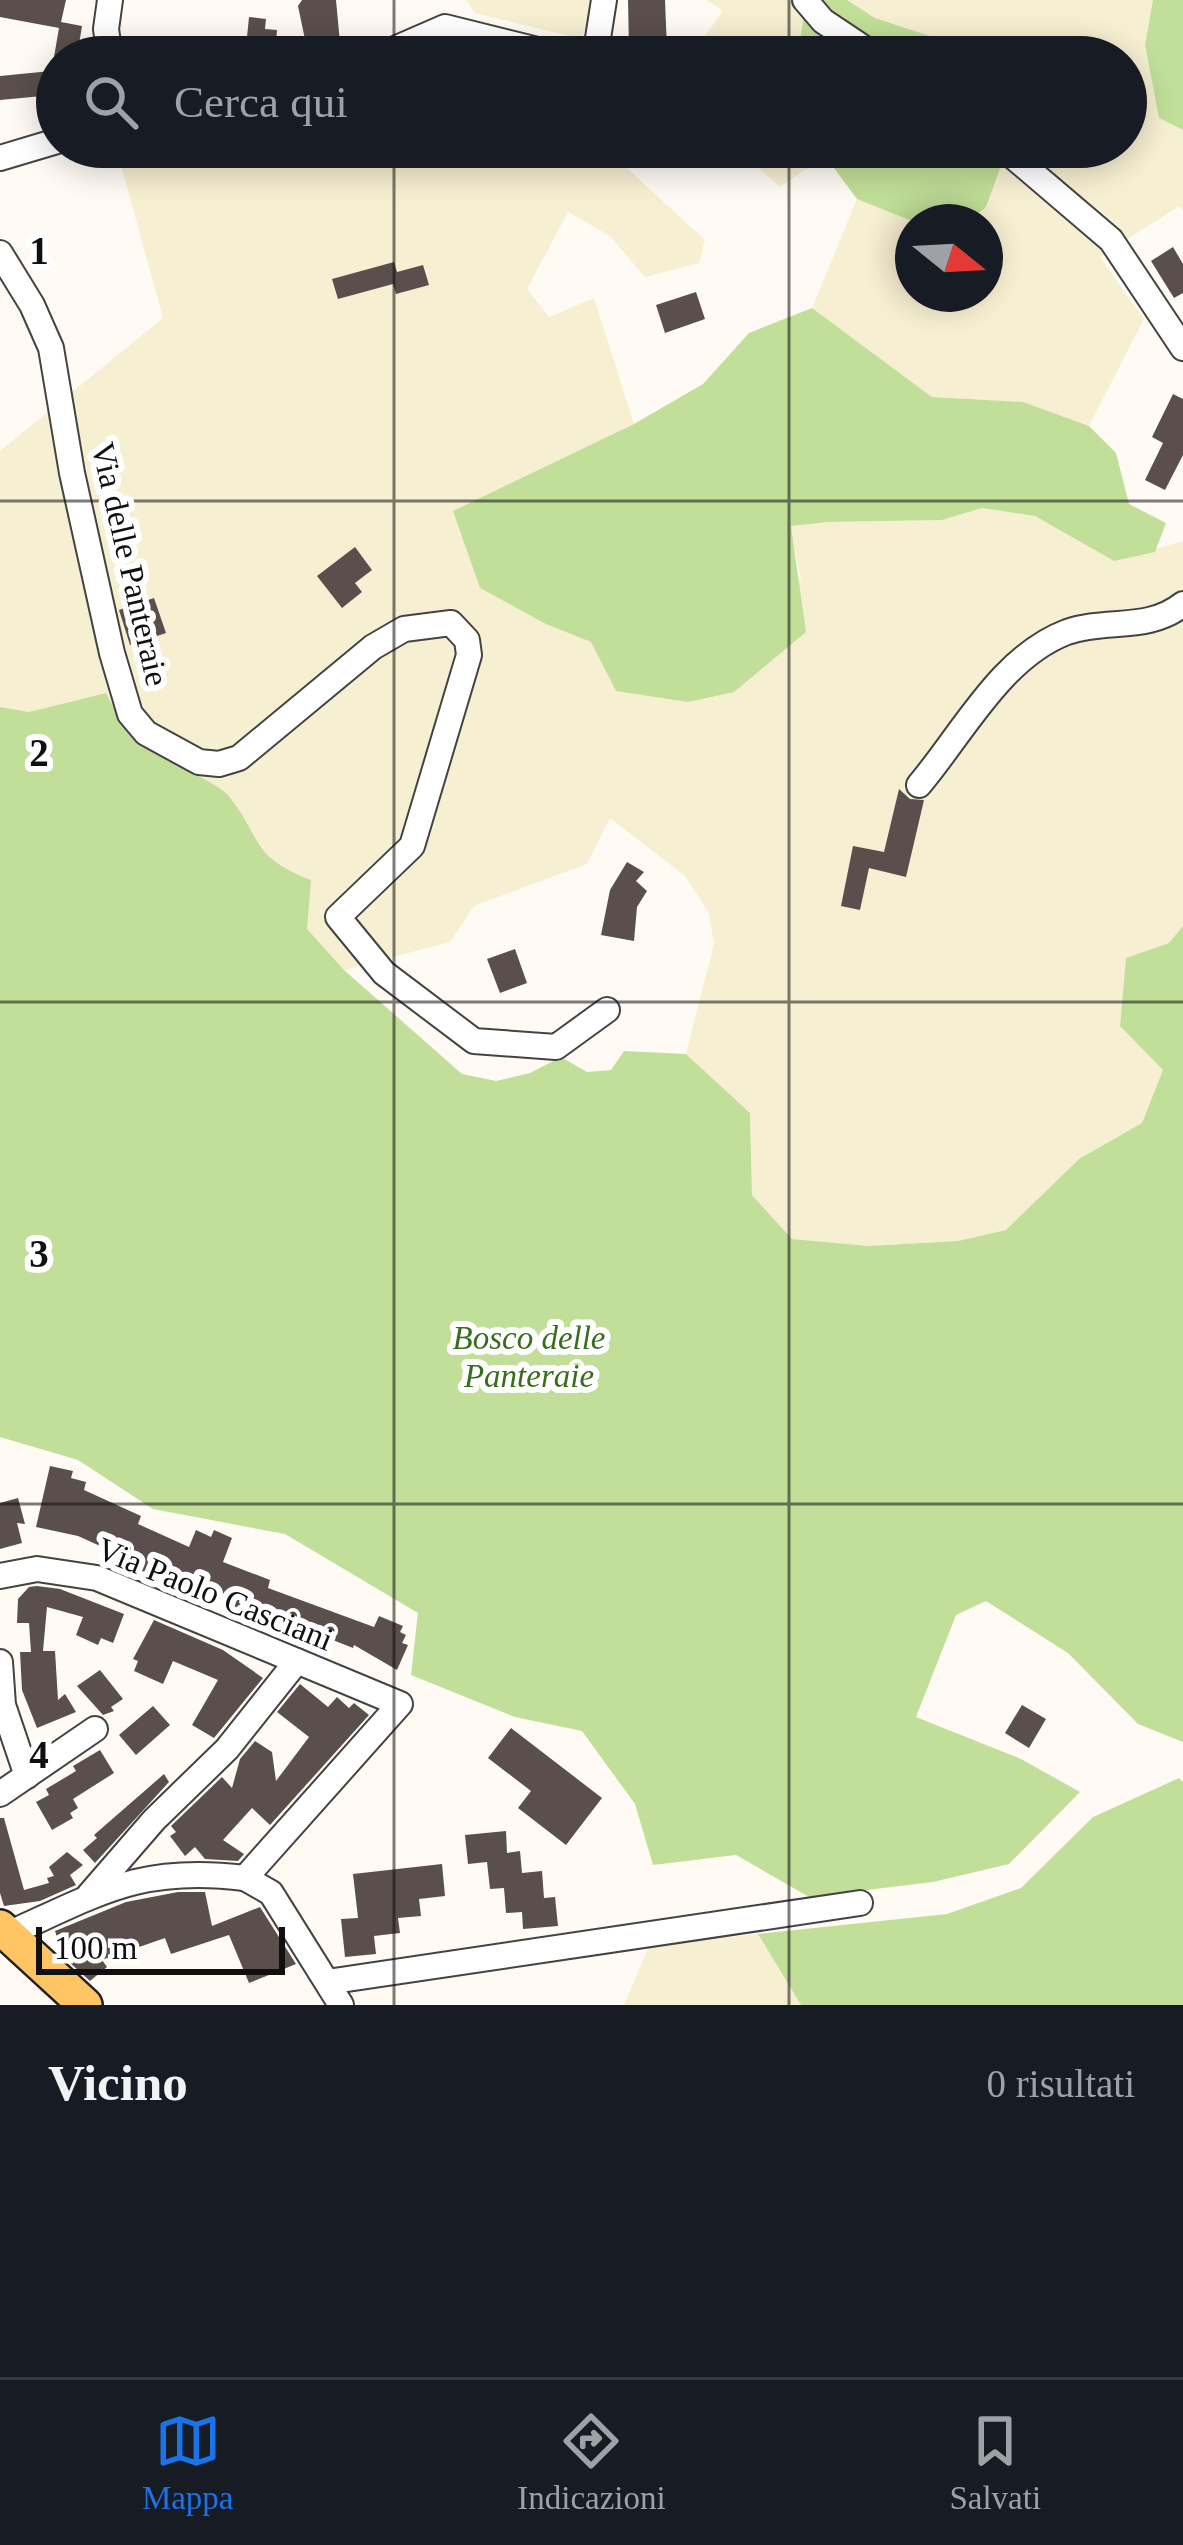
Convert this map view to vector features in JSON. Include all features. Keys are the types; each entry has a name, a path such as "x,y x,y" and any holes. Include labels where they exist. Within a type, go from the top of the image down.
{"main road":[{"path":"4,1930 86,2005"}],"street":[{"path":"107,36 110,0"},
{"path":"434,29 435,0"},
{"path":"598,36 604,0"},
{"path":"805,0 846,36"},
{"path":"420,36 434,29 488,36"},
{"path":"0,158 36,147"},
{"path":"1027,168 1111,240 1183,348"},
{"name":"Via delle Panteraie","path":"0,253 51,348 72,473 112,653 130,714 146,734 199,762 219,764 239,758 374,647 404,629 451,623 467,640 469,655 412,846 338,917 384,973 474,1041 556,1048 607,1010"},
{"path":"920,785 1026,653 1069,632 1152,621 1183,604"},
{"name":"Via Paolo Casciani","path":"0,1576 37,1569 97,1578 400,1704 244,1878"},
{"path":"88,1897 139,1836 227,1749 297,1661"},
{"path":"0,1662 3,1706 27,1776"},
{"path":"0,1794 95,1729"},
{"path":"4,1930 151,1876 206,1873 244,1878 272,1893 341,2005"},
{"path":"327,1982 860,1903"}],"shaded area":[{"path":"466,0 593,0 583,36 475,13"},
{"path":"706,0 806,0 801,36 705,36 723,11"},
{"path":"847,0 1153,0 1147,36 930,36 875,18"},
{"path":"1147,55 1159,118 1183,130 1183,211 1179,206 1100,257 1144,319 1089,426 1022,402 932,397 812,308 857,199 895,214 895,312 1003,312 1003,204 987,204 1000,168 1147,168"},
{"path":"122,168 627,168 705,240 699,263 645,277 610,236 568,212 527,289 549,317 594,298 634,424 453,511 546,624 592,642 616,691 643,692 801,578 790,526 942,520 982,508 1035,516 1114,561 1183,541 1183,926 1169,943 1126,958 1120,1025 1163,1070 1142,1123 1079,1159 1006,1230 958,1241 868,1246 792,1239 752,1195 750,1113 686,1054 714,944 709,913 685,876 610,818 587,864 474,906 450,942 344,970 306,928 310,880 277,867 251,836 225,791 153,753 125,731 106,693 29,712 0,707 0,451 163,318"},
{"path":"759,168 808,168 780,187"},
{"path":"758,1934 801,2005 624,2005 649,1946"}],"green space":[{"path":"806,0 847,0 875,18 930,36 801,36"},
{"path":"1153,0 1183,0 1183,130 1159,118 1147,36"},
{"path":"834,168 1000,168 987,204 895,204 895,214 857,199"},
{"path":"812,308 932,397 1023,402 1089,426 1116,453 1129,504 1166,523 1155,552 1114,561 1035,516 982,508 942,520 791,526 806,632 734,692 688,702 616,691 591,642 480,588 453,511 634,424 703,384 749,333"},
{"name":"Bosco delle Panteraie","path":"106,693 142,743 224,791 267,854 311,880 307,929 344,970 462,1074 496,1081 530,1073 561,1057 587,1072 611,1070 624,1051 686,1054 750,1113 752,1195 792,1239 868,1246 958,1241 1006,1230 1079,1159 1142,1123 1163,1070 1120,1026 1126,958 1169,943 1183,926 1183,1742 1138,1724 1068,1653 986,1601 956,1615 916,1717 1021,1759 1080,1792 1009,1864 933,1882 809,1897 736,1855 653,1865 635,1804 582,1731 515,1717 411,1675 418,1613 285,1534 153,1509 78,1460 0,1437 0,707 29,712"},
{"path":"1179,1778 1183,1782 1183,2005 801,2005 758,1934 947,1914 1021,1888 1093,1817"}],"building":[{"path":"0,0 66,0 61,22 82,26 80,36 58,36 59,28 0,17"},
{"path":"302,0 336,0 339,36 304,36 298,6"},
{"path":"628,0 665,0 666,36 629,36"},
{"path":"249,17 266,19 265,29 277,30 277,36 247,36"},
{"path":"36,72 36,97 0,100 0,76"},
{"path":"1173,247 1183,264 1183,293 1174,298 1151,261"},
{"path":"394,262 397,272 423,265 429,285 396,294 393,284 338,299 332,279"},
{"path":"696,292 705,319 665,333 656,305"},
{"path":"1173,394 1183,399 1183,455 1165,490 1145,480 1163,443 1152,437"},
{"path":"355,547 372,570 355,583 362,592 342,608 317,576"},
{"path":"154,598 166,633 130,645 119,610"},
{"path":"899,789 910,799 924,800 906,877 869,868 860,910 841,906 853,846 884,852"},
{"path":"627,862 644,872 636,881 647,891 637,907 634,941 601,935 610,890"},
{"path":"515,949 527,983 500,993 487,959"},
{"path":"50,1466 73,1471 71,1478 86,1482 84,1490 141,1516 138,1524 189,1547 196,1530 211,1537 214,1530 232,1538 223,1562 270,1580 268,1588 374,1627 379,1616 403,1626 402,1643 408,1645 397,1670 354,1645 300,1627 297,1635 223,1598 126,1565 129,1559 78,1536 36,1527"},
{"path":"18,1498 25,1524 17,1523 22,1543 0,1549 0,1503"},
{"path":"29,1587 60,1589 124,1614 113,1643 101,1638 98,1645 76,1635 83,1617 47,1607 43,1651 55,1651 58,1700 65,1694 76,1712 37,1728 22,1690 20,1652 31,1652 29,1623 17,1623 18,1599"},
{"path":"154,1620 223,1650 263,1678 214,1738 192,1725 218,1680 173,1661 163,1684 134,1671 138,1661 133,1659"},
{"path":"100,1670 123,1699 111,1707 114,1711 103,1715 77,1686"},
{"path":"300,1684 328,1707 337,1697 349,1708 354,1703 369,1715 270,1825 252,1808 223,1840 244,1854 238,1861 205,1859 195,1847 185,1856 170,1836 176,1832 171,1826 222,1777 232,1788 240,1759 255,1741 272,1752 276,1781 309,1737 277,1712"},
{"path":"1022,1705 1046,1719 1029,1748 1005,1733"},
{"path":"153,1706 170,1725 136,1755 119,1735"},
{"path":"511,1728 602,1798 566,1845 518,1808 531,1791 488,1758"},
{"path":"100,1750 114,1773 73,1799 78,1808 70,1813 73,1818 52,1830 36,1802 49,1795 46,1789 76,1771 73,1766"},
{"path":"164,1774 169,1782 95,1863 83,1850 97,1838 94,1835"},
{"path":"0,1818 4,1818 24,1890 49,1883 47,1878 54,1876 49,1867 67,1852 83,1865 70,1875 76,1885 40,1901 4,1906"},
{"path":"506,1831 507,1853 520,1851 522,1873 542,1871 544,1898 555,1897 558,1926 523,1929 522,1912 506,1913 504,1888 490,1889 487,1862 468,1864 465,1835"},
{"path":"442,1864 445,1896 419,1899 421,1916 398,1918 400,1933 374,1936 376,1954 345,1957 341,1919 358,1918 353,1874"},
{"path":"205,1892 212,1926 260,1907 296,1964 249,1983 229,1935 171,1954 165,1938 102,1960 107,1967 90,1981 58,1952 55,1931 126,1902"}]}
